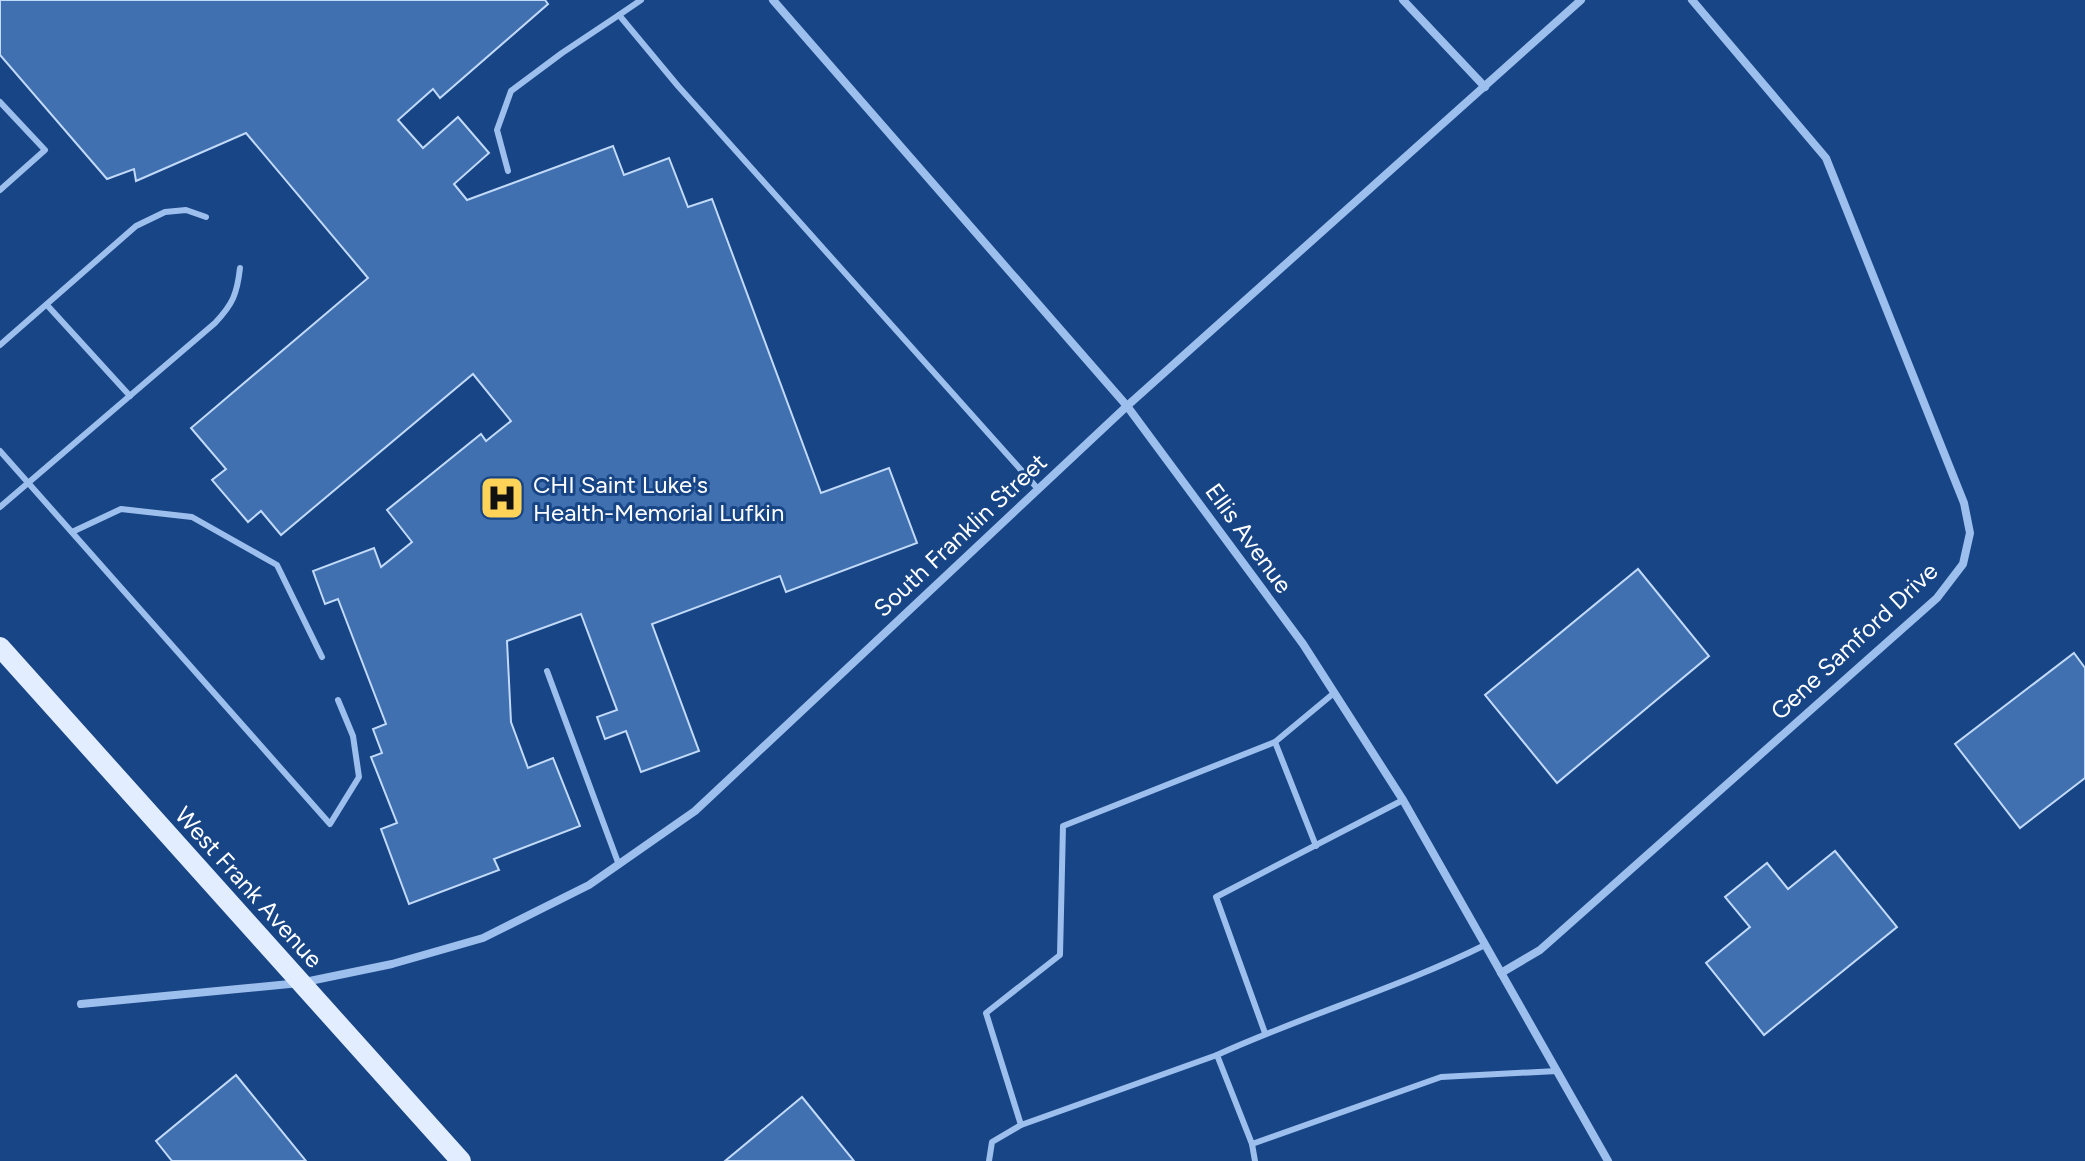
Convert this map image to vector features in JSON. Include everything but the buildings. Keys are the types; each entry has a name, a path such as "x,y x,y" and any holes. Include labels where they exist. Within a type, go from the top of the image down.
{"main road":[{"name":"West Frank Avenue","path":"0,647 461,1161"}],"street":[{"name":"Ellis Avenue","path":"773,0 1127,406 1303,644 1403,800 1608,1161"},
{"path":"1403,0 1485,87"},
{"name":"South Franklin Street","path":"81,1004 300,983 392,964 483,938 589,885 619,865 695,811 1127,406 1581,0"},
{"name":"Gene Samford Drive","path":"1501,973 1540,950 1937,598 1963,564 1970,533 1964,503 1826,158 1692,0"}],"lane":[{"path":"508,171 497,130 511,91 641,0"},
{"path":"619,15 678,86 1038,489"},
{"path":"0,102 45,150 0,190"},
{"path":"0,345 136,226 165,212 186,210 206,217"},
{"path":"0,507 215,323 229,308 238,289 240,268"},
{"path":"47,305 130,396"},
{"path":"0,451 330,824 359,777 353,736 338,700"},
{"path":"72,532 121,509 192,517 277,565 322,657"},
{"path":"547,671 619,865"},
{"path":"1021,1125 986,1013 1060,955 1063,826 1275,742 1334,693"},
{"path":"1275,742 1316,846"},
{"path":"1265,1033 1216,897 1403,800"},
{"path":"989,1161 992,1142 1021,1125 1217,1055 1265,1033 1437,969 1485,945"},
{"path":"1217,1055 1252,1144 1255,1161"},
{"path":"1252,1144 1441,1077 1557,1071"}],"place":[{"name":"CHI Saint Luke's Health-Memorial Lufkin","path":"502,498"}]}
